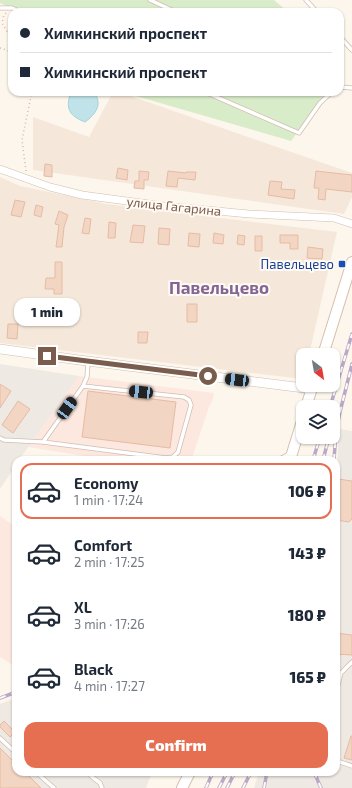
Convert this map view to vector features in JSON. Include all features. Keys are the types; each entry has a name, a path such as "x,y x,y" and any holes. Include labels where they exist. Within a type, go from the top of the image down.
{"main road":[{"path":"325,348 352,262"},
{"path":"291,456 296,440"},
{"path":"182,788 188,776"}],"street":[{"name":"улица Гагарина","path":"0,169 50,187 82,195 164,206 249,214 334,218 352,224"},
{"path":"0,349 88,362 296,385"}],"lane":[{"path":"150,0 167,8"},
{"path":"306,0 313,8"},
{"path":"0,8 12,8"},
{"path":"344,41 352,50"},
{"path":"214,96 300,133 320,103 328,96"},
{"path":"42,442 84,386 87,377 88,362"},
{"path":"84,386 184,397 189,400 191,405 178,452 174,456"},
{"path":"0,438 4,440 42,442 150,456"},
{"path":"340,677 341,673 352,662"},
{"path":"0,738 12,749"},
{"path":"340,762 352,766"},
{"path":"40,776 54,788"},
{"path":"91,776 100,783 102,788"}],"path":[{"path":"8,12 4,15 2,23 8,33"},
{"path":"27,178 22,140 31,96"}],"shaded area":[{"path":"111,96 131,96 352,173 352,197 344,214 33,170 33,117 89,137"},
{"path":"0,177 20,186 107,204 337,232 311,348 296,348 296,378 0,343"},
{"path":"0,364 79,376 22,456 12,456 12,471 0,489"},
{"path":"79,376 214,393 193,456 84,456 28,447"},
{"path":"340,429 352,431 352,788 254,788 258,776 340,776 340,456 338,456 338,444 340,444"},
{"path":"0,516 12,524 12,664 0,657"},
{"path":"12,700 12,776 150,776 146,788 0,788 0,704"}],"green space":[{"path":"0,0 274,0 283,8 11,8 0,3"},
{"path":"136,96 324,96 291,141"}],"water":[{"path":"70,96 97,96 98,105 92,116 85,122 75,117 70,111 68,103"}],"building":[{"path":"45,164 52,165 52,177 44,176"},
{"path":"118,168 128,170 127,180 116,178"},
{"path":"139,171 149,172 148,180 144,180 144,189 134,188 135,181 139,181"},
{"path":"168,171 186,173 196,172 195,180 178,178 177,187 166,186"},
{"path":"316,171 352,175 352,192 326,189 325,200 318,199 319,188 314,188"},
{"path":"270,181 282,182 281,189 295,190 294,199 268,195"},
{"path":"15,200 25,202 21,217 11,215"},
{"path":"36,205 43,207 41,217 34,215"},
{"path":"59,211 68,215 64,227 62,247 56,247 59,225 55,224"},
{"path":"85,218 91,219 89,234 82,233"},
{"path":"109,222 116,223 115,238 108,238"},
{"path":"133,225 145,226 143,243 130,242"},
{"path":"159,228 170,229 169,245 158,244"},
{"path":"189,233 200,234 199,247 188,246"},
{"path":"214,233 224,235 223,244 213,243"},
{"path":"238,235 245,236 244,245 237,244"},
{"path":"280,235 298,235 298,249 290,249 290,243 280,243"},
{"path":"255,236 262,236 262,251 255,251"},
{"path":"308,247 323,249 322,259 307,258"},
{"path":"55,262 62,262 62,294 54,294 54,289 45,289 46,278 55,278"},
{"path":"187,304 197,304 197,322 187,322"},
{"path":"42,306 50,306 51,317 43,318"},
{"path":"8,324 18,324 17,339 7,338"},
{"path":"138,332 148,332 147,343 138,343"},
{"path":"0,384 11,391 0,408"},
{"path":"88,391 176,402 170,448 82,437"},
{"path":"18,401 30,409 13,433 2,425"},
{"path":"340,479 352,481 352,519 349,522 340,521"},
{"path":"340,634 352,635 352,655 340,654"},
{"path":"4,721 12,729 12,735 10,737 0,727"},
{"path":"352,736 352,760 344,758"},
{"path":"0,748 12,760 12,776 29,776 41,788 0,788"}],"railway":[{"path":"332,400 352,334"},
{"path":"334,456 336,432 352,364"},
{"path":"314,456 318,444"},
{"path":"324,456 327,444"},
{"path":"0,698 12,694"},
{"path":"206,788 211,776"},
{"path":"219,788 225,776"},
{"path":"227,788 233,776"},
{"path":"243,788 249,776"},
{"path":"264,788 266,776"},
{"path":"316,776 321,788"}],"place":[{"name":"Павельцево","path":"342,264"}],"district":[{"name":"Павельцево","path":"219,288"}],"route":[{"path":"47,356 208,376"}]}
